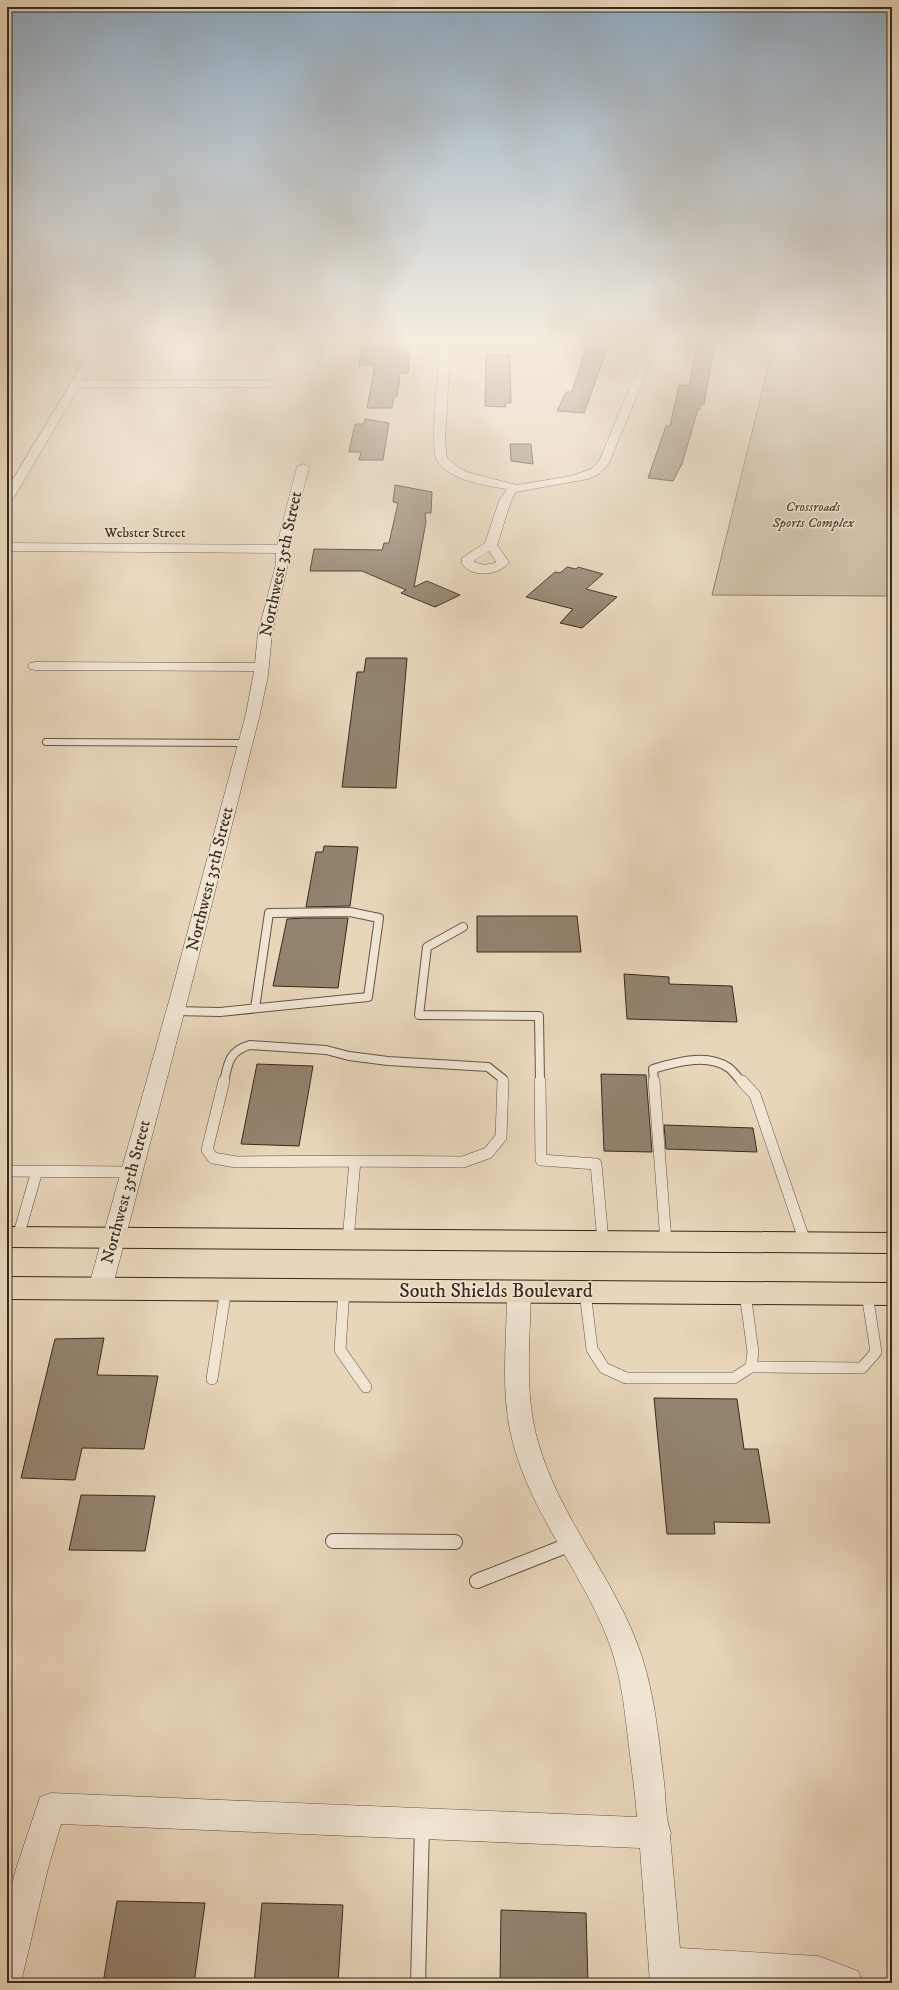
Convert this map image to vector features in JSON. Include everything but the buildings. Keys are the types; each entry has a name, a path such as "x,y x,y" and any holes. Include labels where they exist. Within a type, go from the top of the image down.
{"main road":[{"path":"12,1237 892,1244"},
{"name":"South Shields Boulevard","path":"7,1288 879,1294"}],"street":[{"path":"7,499 48,431"},
{"path":"440,431 441,459 455,471 467,476 517,488"},
{"path":"491,545 508,492 517,488 574,479 599,467 610,450 618,431"},
{"name":"Northwest 35th Street","path":"100,1289 175,1011 262,675 261,666 265,633 282,564 282,549 303,467"},
{"name":"Webster Street","path":"7,547 282,549"},
{"path":"35,666 249,668 261,666"},
{"path":"519,1291 519,1388 521,1422 531,1457 548,1500 617,1626 628,1657 636,1690 656,1833 666,1974 818,1972 846,1983"},
{"path":"7,1974 31,1872 51,1808 656,1833"}],"lane":[{"path":"46,742 245,743"},
{"path":"175,1011 220,1012 368,996 379,918 350,912 270,913 255,1008"},
{"path":"463,927 427,947 419,1015 539,1016 541,1160 596,1164 603,1241"},
{"path":"250,1045 326,1050 349,1056 388,1061 488,1067 503,1079 501,1136 488,1153 463,1162 355,1161 236,1162 213,1158 207,1150 229,1060 239,1048 250,1045"},
{"path":"666,1242 653,1069 678,1062 707,1060 729,1068 756,1095 805,1243"},
{"path":"348,1240 355,1161"},
{"path":"7,1171 132,1172"},
{"path":"12,1237 37,1171"},
{"path":"212,1379 226,1290"},
{"path":"344,1290 340,1350 366,1387"},
{"path":"585,1292 592,1349 604,1368 626,1378 734,1378 751,1367 862,1368 876,1352 879,1294"},
{"path":"745,1293 753,1352 751,1367"},
{"path":"333,1541 455,1542"},
{"path":"477,1581 571,1544"},
{"path":"418,1983 422,1824"}],"green space":[{"name":"Crossroads Sports Complex","path":"752,431 892,431 892,596 712,595"}]}
